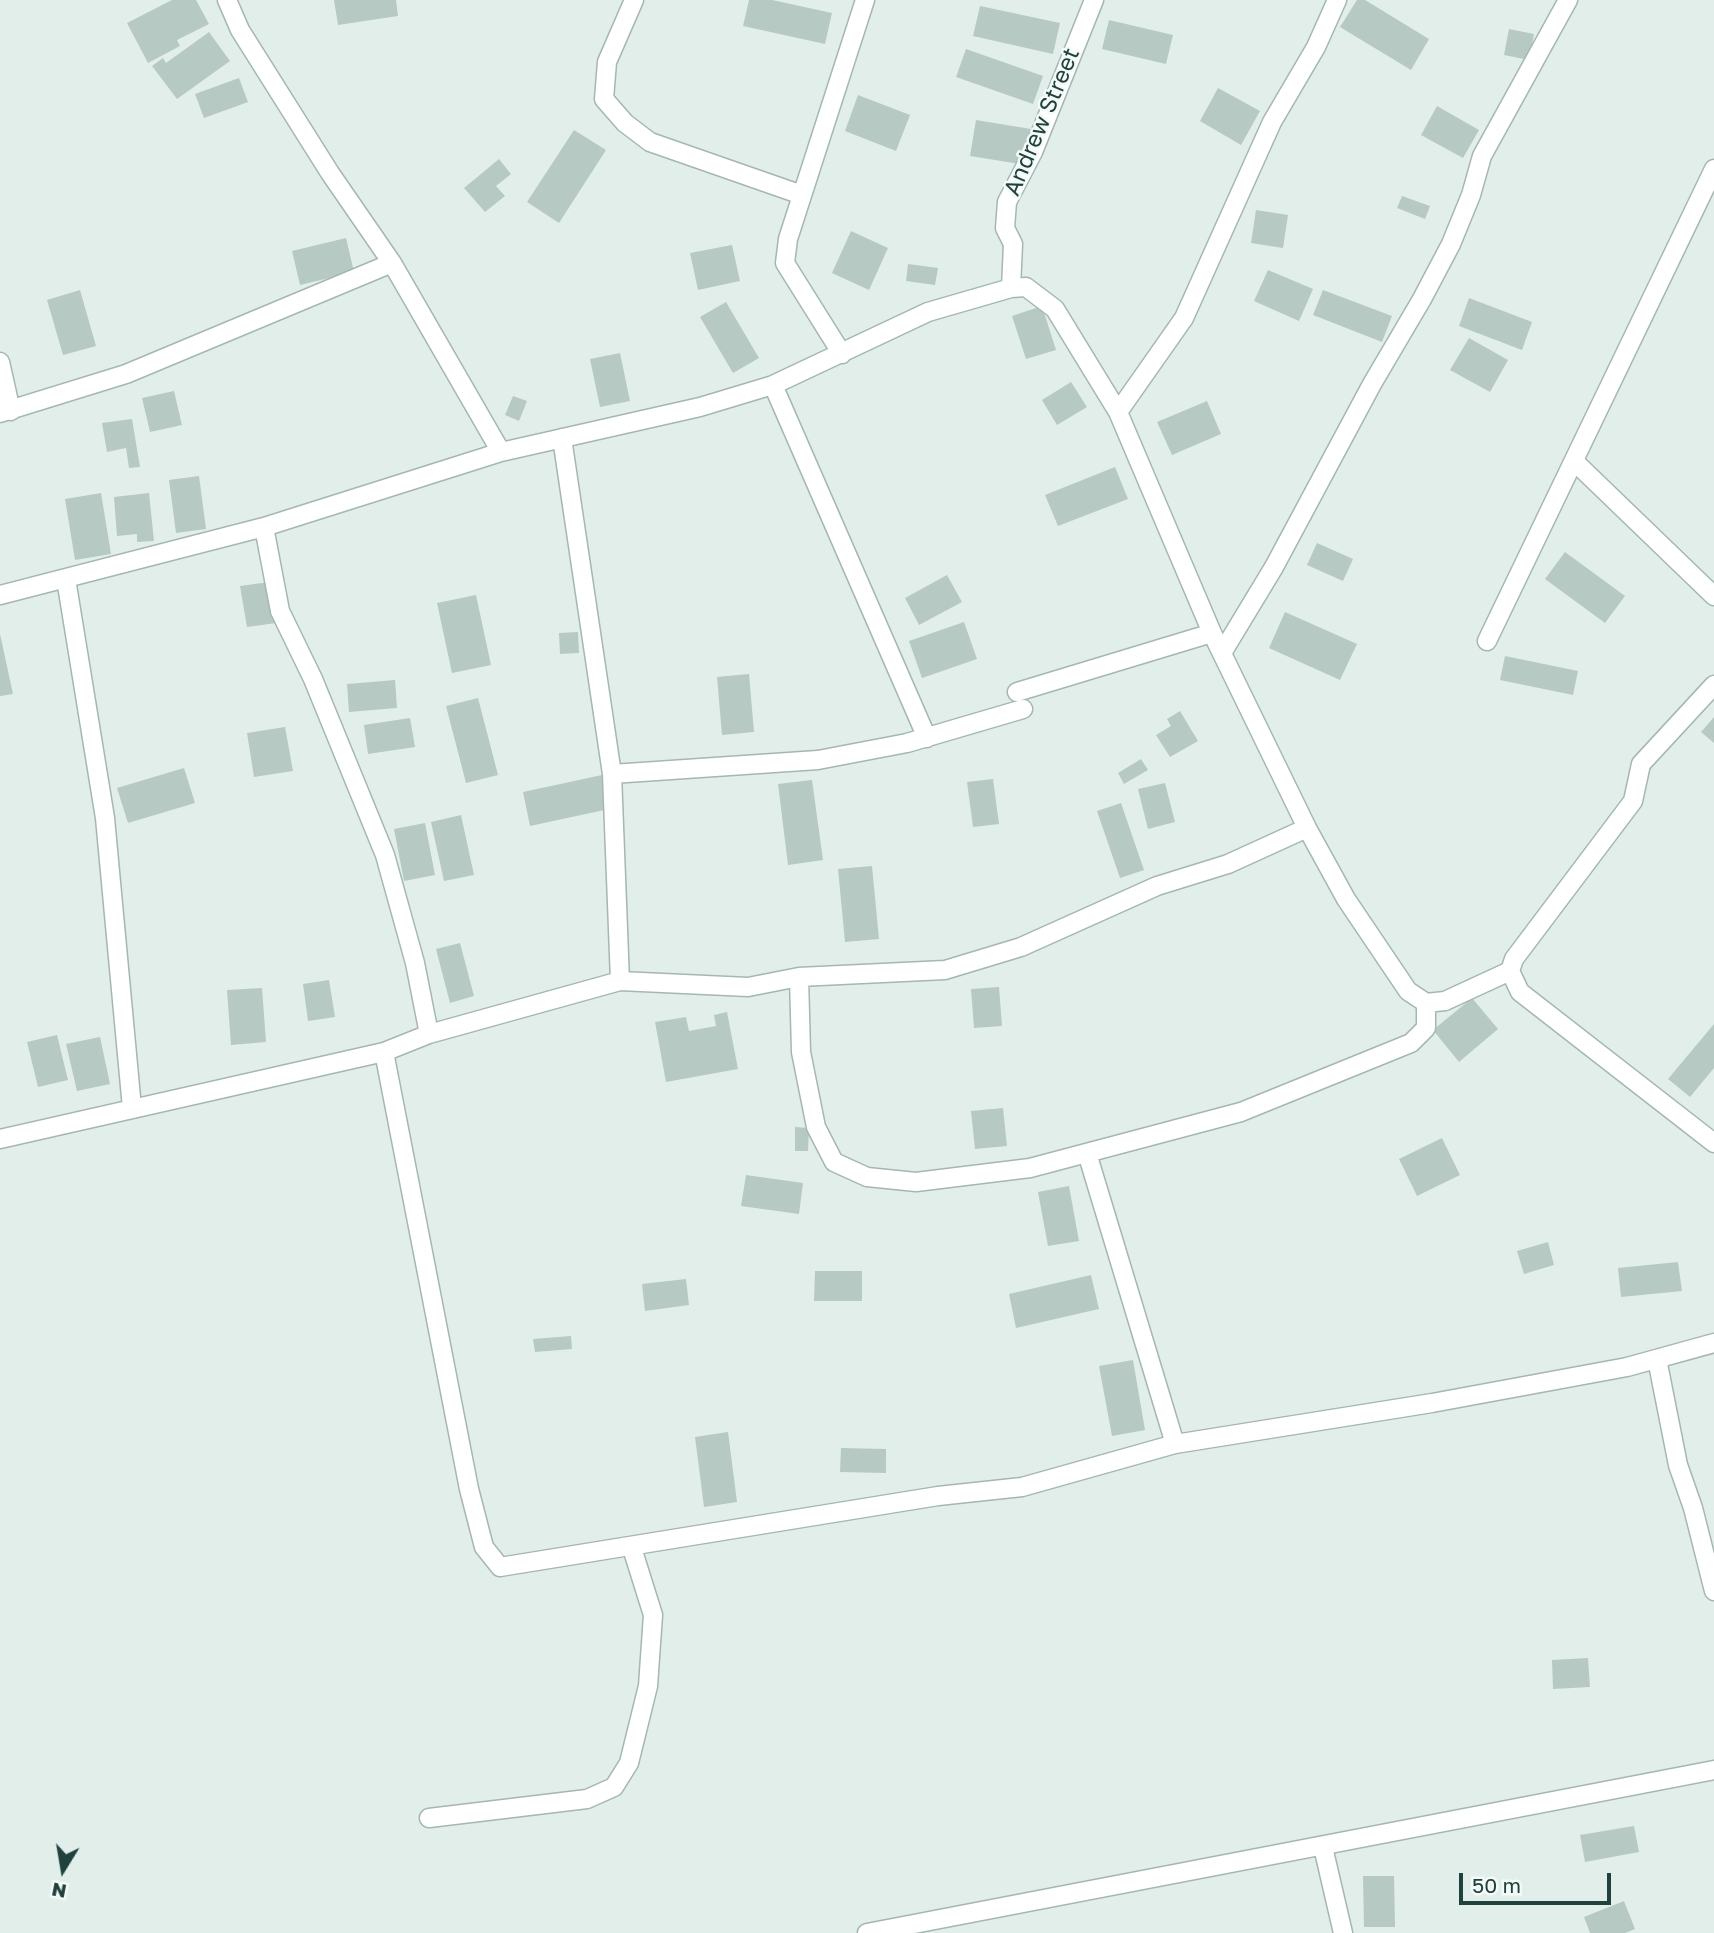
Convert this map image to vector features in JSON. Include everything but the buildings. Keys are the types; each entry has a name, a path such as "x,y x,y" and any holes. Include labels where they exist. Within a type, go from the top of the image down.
{"street":[{"path":"227,0 240,30 330,173 392,263 501,452"},
{"path":"634,0 607,62 604,99 625,123 650,142 802,195"},
{"path":"842,354 785,263 788,239 865,0"},
{"name":"Andrew Street","path":"1011,288 1013,244 1005,228 1007,202 1033,152 1094,0"},
{"path":"1118,412 1184,318 1272,122 1316,47 1337,0"},
{"path":"1222,653 1274,567 1371,384 1422,299 1451,243 1471,195 1482,156 1567,0"},
{"path":"1487,641 1714,169"},
{"path":"0,362 5,412 126,374 392,263"},
{"path":"0,595 264,527 501,452 700,407 773,385 929,312 1011,288 1026,287 1055,309 1118,412 1212,633 1307,828 1346,899 1408,990 1426,1003 1445,1001 1510,971"},
{"path":"773,385 927,738"},
{"path":"562,438 612,774 620,981"},
{"path":"1575,462 1714,596"},
{"path":"264,527 280,611 313,679 385,855 415,963 429,1034"},
{"path":"66,579 105,818 132,1108"},
{"path":"612,774 818,760 927,738 1020,701 1212,633"},
{"path":"1714,685 1641,764 1633,801 1514,959 1510,971 1520,992 1714,1143"},
{"path":"0,1139 384,1052 429,1034 620,981 748,987 799,978 945,970 1021,947 1157,886 1228,864 1307,828"},
{"path":"799,978 802,1052 816,1127 834,1162 867,1177 916,1182 1030,1168 1241,1112 1411,1044 1426,1028 1426,1003"},
{"path":"384,1052 469,1489 484,1547 500,1567 632,1548 937,1496 1022,1487 1175,1444 1432,1403 1657,1359 1714,1343"},
{"path":"1087,1153 1175,1444"},
{"path":"1657,1359 1678,1465 1693,1508 1714,1591"},
{"path":"429,1818 587,1799 614,1787 629,1763 648,1686 653,1615 632,1548"},
{"path":"867,1933 1714,1770"},
{"path":"1323,1847 1343,1933"}]}
